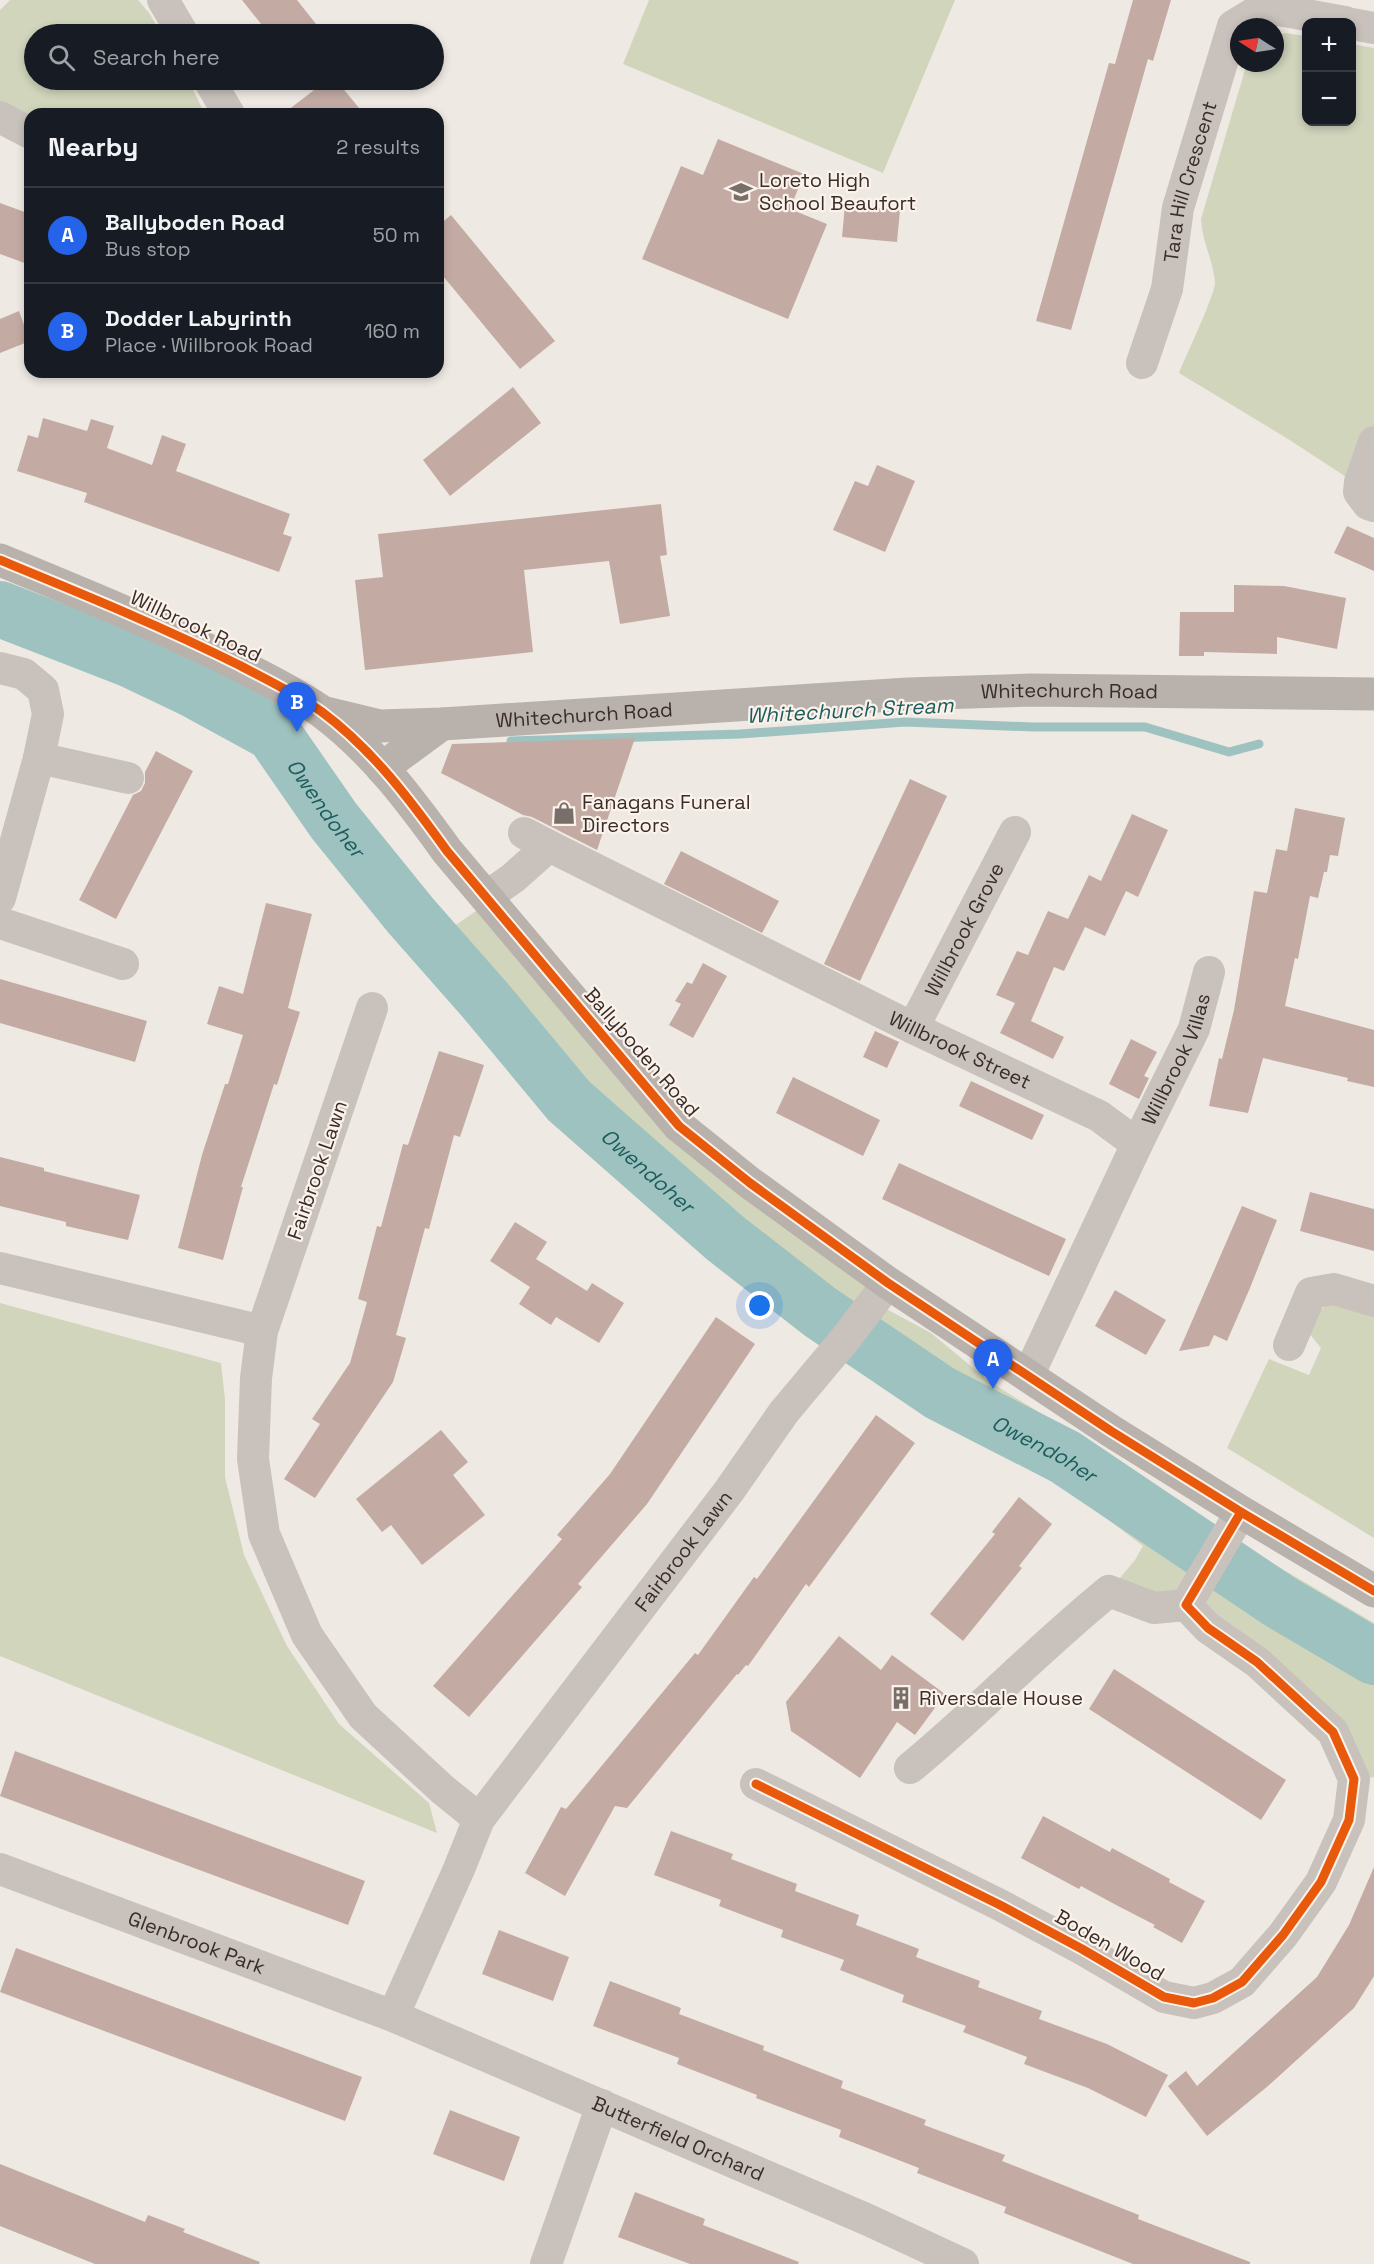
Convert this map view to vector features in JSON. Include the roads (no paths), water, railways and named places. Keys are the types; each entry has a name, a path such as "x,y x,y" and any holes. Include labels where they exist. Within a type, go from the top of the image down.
{"main road":[{"name":"Willbrook Road","path":"0,560 194,643 275,684 322,712 373,758"},
{"name":"Whitechurch Road","path":"322,712 380,726 908,694 1041,690 1374,694"},
{"path":"373,758 442,724"},
{"name":"Ballyboden Road","path":"373,758 417,809 447,851 679,1126 750,1183 888,1283 1028,1376 1241,1512 1374,1591"}],"street":[{"path":"163,0 177,24"},
{"name":"Tara Hill Crescent","path":"1142,363 1167,289 1178,208 1233,26 1252,6 1323,18"},
{"path":"1356,25 1374,28"},
{"path":"215,90 225,108"},
{"path":"0,117 24,130"},
{"path":"1374,442 1360,482 1359,492 1368,504 1374,507"},
{"path":"0,668 24,674 43,690 48,714 39,758 0,898"},
{"path":"39,758 128,778"},
{"name":"Willbrook Grove","path":"914,1028 1016,832"},
{"name":"Willbrook Street","path":"486,897 513,878 536,839 914,1028 1099,1116 1137,1144"},
{"path":"0,923 123,964"},
{"name":"Willbrook Villas","path":"1137,1144 1194,1029 1209,972"},
{"name":"Fairbrook Lawn","path":"372,1008 262,1331 256,1378 253,1459 264,1534 307,1635 363,1716 442,1789 479,1819"},
{"path":"1028,1376 1137,1144"},
{"path":"0,1268 262,1331"},
{"name":"Fairbrook Lawn","path":"393,2016 479,1819 729,1491 784,1412 888,1283"},
{"path":"1289,1344 1311,1293 1335,1288 1374,1301"},
{"path":"910,1768 956,1730 1073,1620 1109,1591 1154,1608 1186,1605 1241,1512"},
{"name":"Boden Wood","path":"756,1784 1000,1905 1164,1997 1194,2003 1213,1998 1242,1982 1283,1935 1321,1882 1349,1820 1354,1779 1333,1732 1257,1662 1208,1628 1186,1605"},
{"name":"Glenbrook Park","path":"0,1869 393,2016"},
{"name":"Butterfield Orchard","path":"393,2016 866,2219 963,2264"},
{"path":"546,2264 602,2105"}],"waterway":[{"name":"Owendoher","path":"0,609 131,660 192,689 273,733 334,821 411,916 569,1101 725,1238 820,1312 940,1393 1065,1457 1279,1601 1374,1657"},
{"name":"Whitechurch Stream","path":"511,741 740,734 905,722 1033,727 1145,727 1229,752 1259,744"}],"place":[{"name":"Loreto High School Beaufort","path":"741,192"},
{"name":"Dodder Labyrinth","path":"297,732"},
{"name":"Fanagans Funeral Directors","path":"564,813"},
{"name":"Ballyboden Road","path":"993,1389"},
{"name":"Riversdale House","path":"901,1698"}]}
